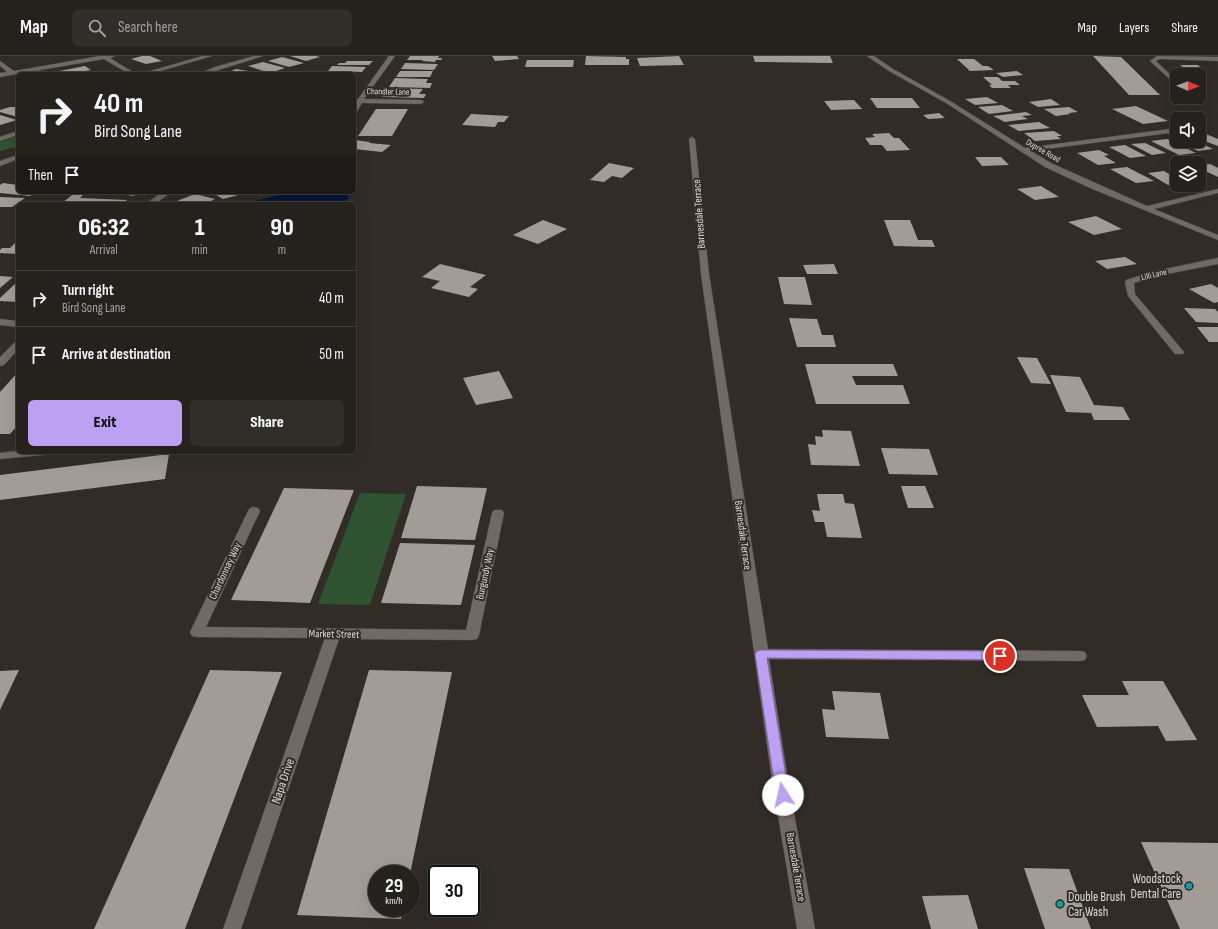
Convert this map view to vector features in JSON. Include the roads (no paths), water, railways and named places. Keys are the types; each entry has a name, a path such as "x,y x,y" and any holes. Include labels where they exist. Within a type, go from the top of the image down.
{"street":[{"path":"20,72 112,56"},
{"path":"150,72 209,56"},
{"path":"206,72 260,56"},
{"path":"357,101 392,56"},
{"name":"Dupree Road","path":"870,56 891,70 948,102 1023,150 1069,175 1218,238"},
{"path":"104,57 130,72"},
{"path":"1170,77 1153,61 1159,57 1218,59"},
{"path":"0,63 14,73"},
{"path":"0,75 14,73"},
{"name":"Chandler Lane","path":"357,101 421,102"},
{"path":"1023,150 1170,131"},
{"path":"0,139 16,134"},
{"name":"Barnesdale Terrace","path":"692,139 705,274 780,780 806,929"},
{"path":"0,164 16,158"},
{"path":"1147,208 1218,191"},
{"path":"152,202 165,194"},
{"name":"Lilli Lane","path":"1179,352 1132,294 1129,282 1155,274 1218,261"},
{"path":"0,322 16,324"},
{"path":"0,363 16,346"},
{"path":"0,456 22,454"},
{"name":"Chardonnay Way","path":"197,632 254,511"},
{"name":"Burgundy Way","path":"472,635 498,513"},
{"name":"Market Street","path":"197,632 472,635"},
{"name":"Napa Drive","path":"232,929 334,634"},
{"path":"761,654 1080,656"}],"water":[{"path":"282,194 347,194 349,197 345,202 252,202"}],"place":[{"name":"Woodstock Dental Care","path":"1189,886"},
{"name":"Double Brush Car Wash","path":"1060,904"}]}
